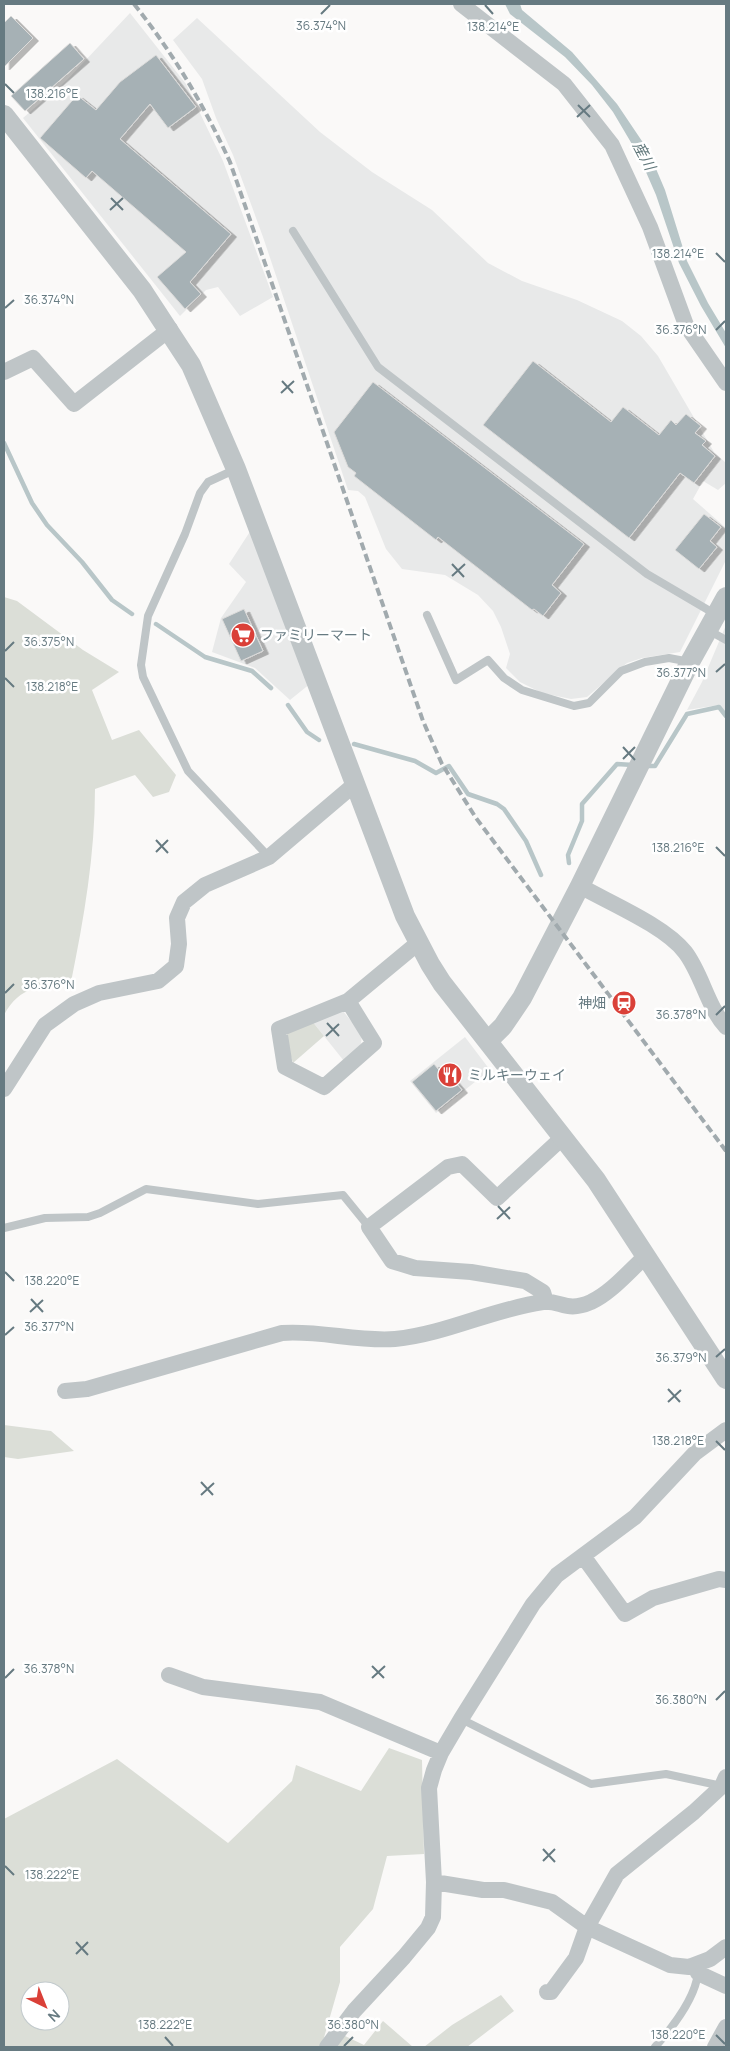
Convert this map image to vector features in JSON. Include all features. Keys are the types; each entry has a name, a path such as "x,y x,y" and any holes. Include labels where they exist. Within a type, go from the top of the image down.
{"street":[{"path":"461,4 564,84 612,145 650,227 686,325 726,383"},
{"path":"4,115 109,246 170,329 191,365 236,469 402,909 418,942 442,982 613,1204 726,1379"},
{"path":"4,372 33,358 74,404 170,329"},
{"path":"488,1041 503,1026 522,998 580,886 690,662 720,610"},
{"path":"4,1089 45,1025 74,1004 99,993 158,981 176,966 179,944 177,918 184,902 205,885 269,857 354,784"},
{"path":"580,886 632,914 676,943 695,969 726,1027"},
{"path":"348,1000 374,1043 324,1087 286,1067 279,1029 348,1000 418,942"},
{"path":"546,1302 542,1292 525,1282 471,1272 415,1268 392,1261 369,1227 448,1167 462,1164 497,1198 563,1137"},
{"path":"65,1391 87,1389 282,1333 303,1332 370,1339 396,1339 546,1302 571,1307 592,1301 646,1256"},
{"path":"327,2047 354,2011 404,1958 428,1928 433,1917 434,1882 430,1788 441,1753 534,1604 558,1575 635,1517 695,1453 726,1430"},
{"path":"583,1556 625,1614 652,1598 719,1579 726,1580"},
{"path":"170,1675 203,1687 320,1702 441,1753"},
{"path":"547,1992 551,1992 576,1958 587,1927 617,1874 694,1812 725,1784"},
{"path":"434,1882 484,1890 504,1890 552,1902 587,1927 670,1965 698,1968 726,1986"},
{"path":"698,1968 726,1947"},
{"path":"715,2047 726,2027"}],"lane":[{"path":"293,231 378,367 647,574 720,610 726,640"},
{"path":"236,469 208,482 200,493 185,534 148,616 141,665 143,677 188,771 269,857"},
{"path":"427,615 456,680 488,660 504,678 522,690 574,706 589,703 621,671 645,662 668,658 690,662"},
{"path":"4,1228 45,1218 88,1217 100,1213 146,1189 258,1204 343,1195 369,1227"},
{"path":"461,1719 591,1784 666,1774 725,1784"},
{"path":"655,2047 664,2037 696,1987 698,1968"}],"shaded area":[{"path":"130,13 186,84 223,161 273,297 240,316 218,287 206,290 180,316 23,118 67,80"},
{"path":"197,18 320,132 372,172 432,210 488,263 522,281 577,300 622,321 641,336 658,356 714,452 726,463 726,483 718,490 703,481 693,499 726,528 726,560 680,652 642,658 627,663 587,697 571,699 542,693 520,682 506,668 510,654 501,627 493,611 478,595 445,575 402,569 386,549 365,497 358,491 348,490 263,237 233,155 216,118 202,79 173,40"},
{"path":"251,530 311,683 290,700 255,668 212,652 221,618 246,582 229,564"},
{"path":"4,597 17,601 83,650 119,672 92,690 112,740 139,730 176,775 169,792 153,797 135,775 95,789 95,814 88,886 71,982 32,989 17,998 4,1015"},
{"path":"726,625 726,713 719,705 687,710 702,682"},
{"path":"342,1010 362,1034 361,1044 344,1061 312,1021"},
{"path":"312,1021 324,1036 293,1063 285,1038 290,1029"},
{"name":"ミルキーウェイ","path":"465,1037 490,1070 436,1113 410,1081"},
{"path":"4,1425 51,1431 74,1451 18,1459 4,1457"},
{"path":"389,1748 422,1760 424,1854 387,1856 373,1909 340,1947 340,1982 323,2041 319,2047 4,2047 4,1819 117,1759 228,1843 292,1781 296,1765 361,1791"},
{"path":"501,1995 514,2011 467,2047 424,2047 452,2025"},
{"path":"383,2021 413,2047 334,2047 343,2035 364,2045"}],"water":[{"name":"産川","path":"505,4 520,4 522,10 572,52 617,104 648,150 665,190 687,261 708,303 726,333 726,348 701,306 679,263 656,195 639,156 613,112 592,85 565,57 510,14"}],"building":[{"path":"11,16 33,38 4,67 4,23"},
{"path":"70,43 84,59 25,111 11,96"},
{"path":"156,55 196,107 168,128 150,104 120,139 231,234 190,282 201,294 185,309 157,277 186,252 92,171 86,178 40,138 77,95 96,110 120,82"},
{"path":"533,361 611,422 623,407 659,435 671,420 676,425 686,414 701,426 695,433 706,441 702,445 715,456 694,483 680,473 629,538 483,425"},
{"path":"373,382 584,544 552,585 561,593 543,616 534,609 532,610 438,537 436,540 354,476 356,473 348,467 334,432"},
{"path":"704,514 721,527 710,541 717,547 699,569 675,550"},
{"name":"ファミリーマート","path":"244,609 263,651 241,661 222,619"},
{"path":"434,1064 447,1080 451,1077 462,1090 436,1111 412,1082"}],"waterway":[{"path":"4,443 32,503 47,525 82,562 112,600 132,614"},
{"path":"156,624 205,657 252,671 271,688"},
{"path":"288,705 307,732 319,740"},
{"path":"646,766 655,766 687,714 719,707 726,716"},
{"path":"354,744 415,761 436,773 449,766 468,794 497,804 504,809 526,841 541,875"},
{"path":"569,863 568,855 582,821 582,804 617,764 633,765"}],"railway":[{"path":"134,4 162,41 187,80 210,120 230,162 423,721 442,764 476,818 726,1151"}],"place":[{"name":"ファミリーマート","path":"243,635"},
{"name":"神畑","path":"624,1003"},
{"name":"ミルキーウェイ","path":"450,1075"}]}
